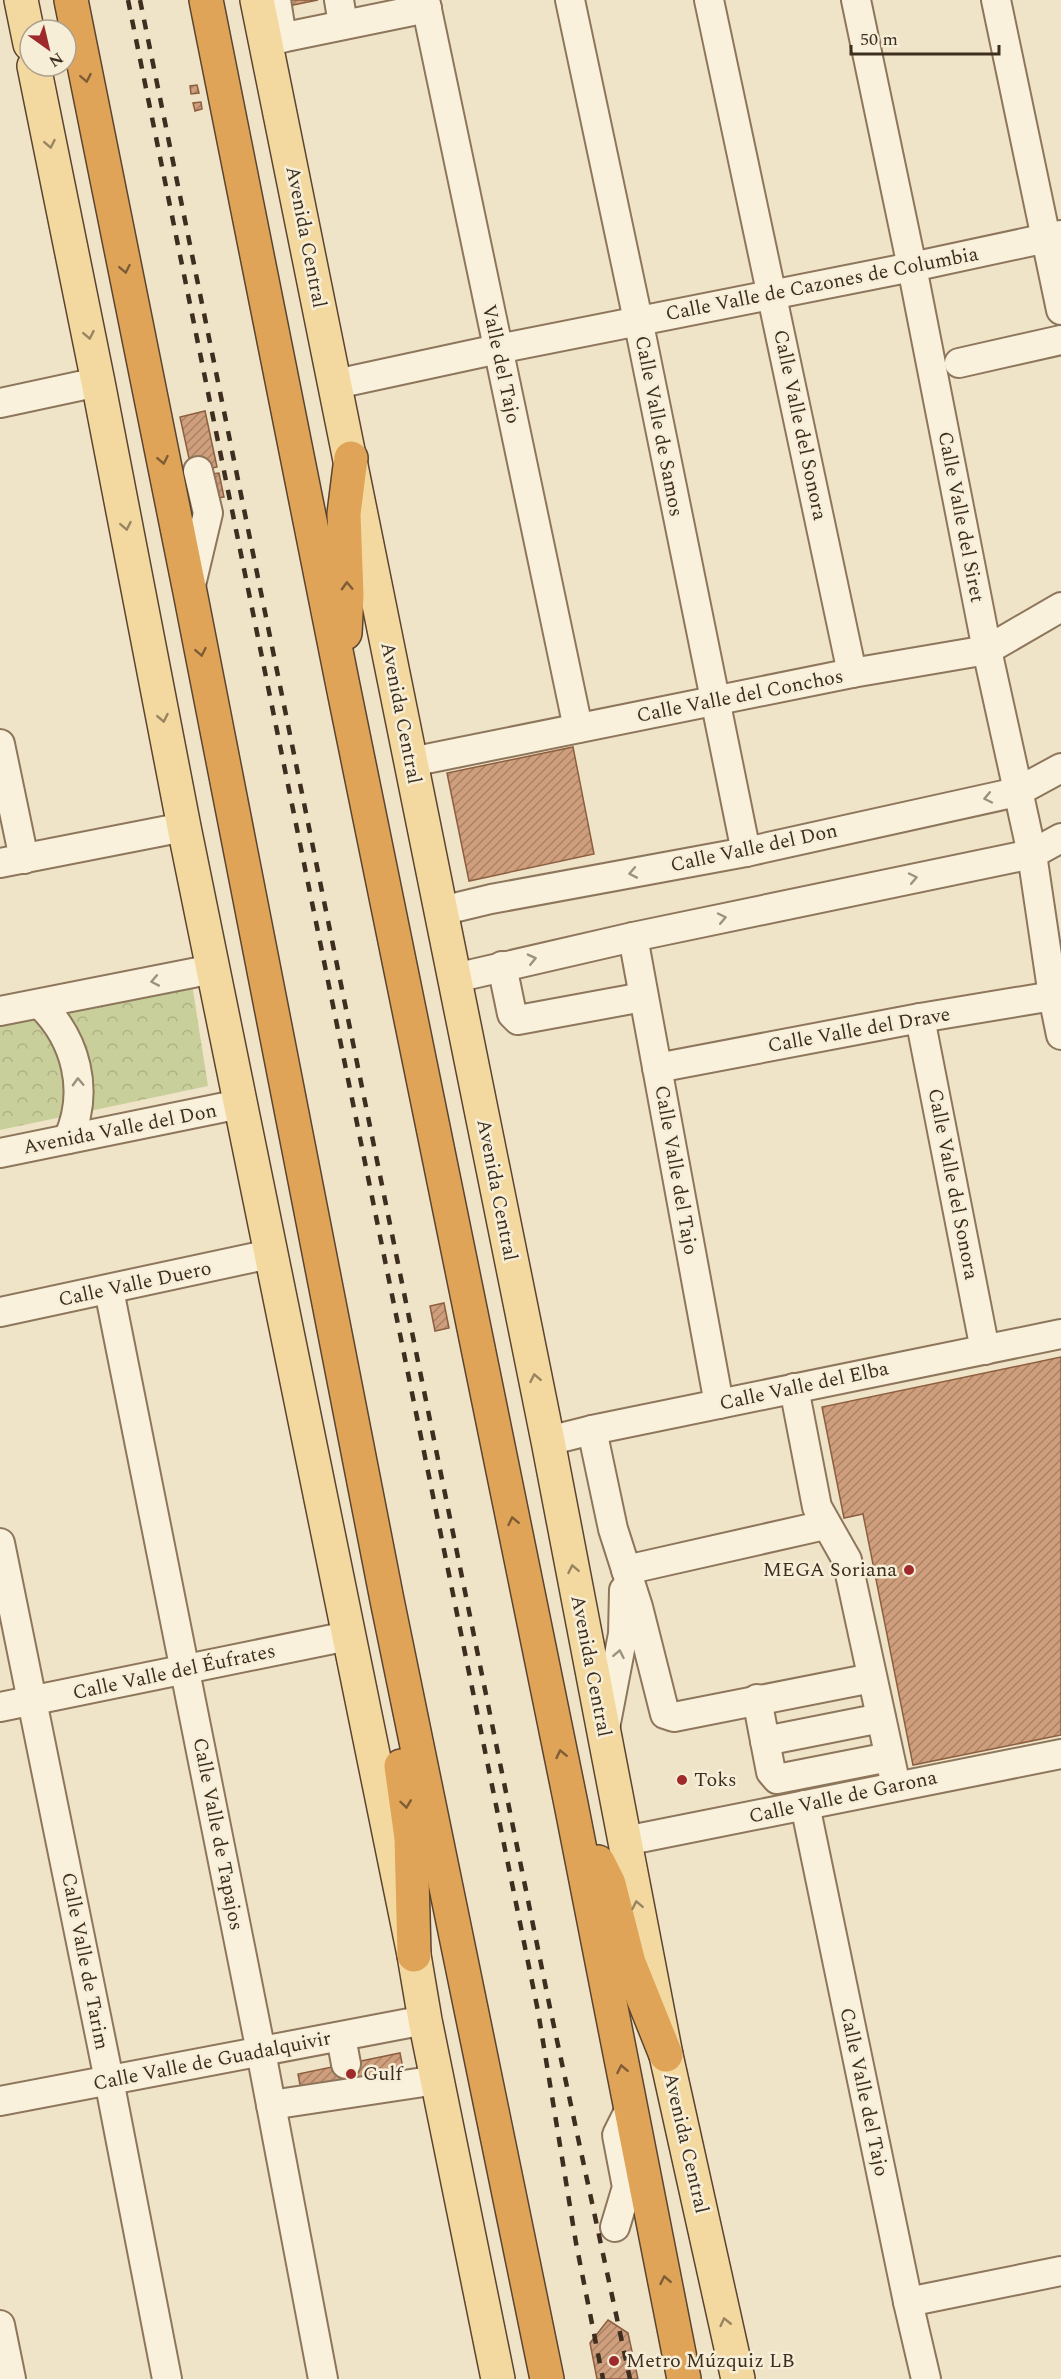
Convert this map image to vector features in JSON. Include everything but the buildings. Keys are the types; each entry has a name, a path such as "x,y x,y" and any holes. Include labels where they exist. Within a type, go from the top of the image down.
{"highway":[{"path":"71,0 190,592 387,1600 547,2379"},
{"path":"206,0 571,1804 684,2379"},
{"path":"216,46 217,0"},
{"path":"343,686 347,595 344,514 351,458"},
{"path":"387,1600 392,1701 411,1838 414,1955"},
{"path":"571,1804 609,1884 629,1963 666,2055"}],"main road":[{"path":"21,0 25,18"},
{"name":"Avenida Central","path":"271,21 336,384 548,1441 666,2055 738,2379"},
{"path":"36,78 98,381 184,827 498,2379"}],"street":[{"name":"Calle Valle de Samos","path":"570,0 746,852"},
{"name":"Calle Valle del Sonora","path":"709,0 852,673"},
{"name":"Calle Valle del Siret","path":"856,0 912,267 987,650 1032,854 1057,997 1061,1035"},
{"path":"996,0 1054,237 1061,310"},
{"path":"271,21 341,11 426,4"},
{"name":"Valle del Tajo","path":"426,4 578,728"},
{"name":"Calle Valle de Cazones de Columbia","path":"336,384 1054,237"},
{"path":"959,363 1061,340"},
{"path":"0,403 98,381"},
{"path":"190,592 208,513 198,471"},
{"name":"Calle Valle del Conchos","path":"411,762 852,673 987,650 1061,607"},
{"path":"0,744 12,861 184,827"},
{"name":"Calle Valle del Don","path":"441,911 491,899 746,852 1017,792 1061,768"},
{"path":"455,978 633,937 1032,854 1061,838"},
{"name":"Calle Valle del Tajo","path":"633,937 719,1404"},
{"path":"502,966 512,1014 518,1020 644,997"},
{"path":"0,1011 213,969"},
{"name":"Calle Valle del Drave","path":"657,1068 920,1018 1057,997"},
{"path":"40,1004 54,1018 67,1039 78,1069 79,1097 76,1122 68,1139"},
{"name":"Calle Valle del Sonora","path":"920,1018 985,1350"},
{"name":"Avenida Valle del Don","path":"0,1153 240,1104"},
{"name":"Calle Valle Duero","path":"0,1312 270,1254"},
{"name":"Calle Valle de Tapajos","path":"109,1290 261,2052 322,2379"},
{"name":"Calle Valle del Elba","path":"548,1441 1061,1334"},
{"path":"794,1388 817,1507 825,1525 847,1560 896,1786"},
{"path":"592,1430 613,1529 665,1714 674,1717 872,1678"},
{"path":"626,1570 825,1525"},
{"name":"Calle Valle de Tarim","path":"0,1543 167,2379"},
{"path":"604,1732 623,1634 626,1570"},
{"name":"Calle Valle del Éufrates","path":"0,1707 348,1636"},
{"path":"757,1699 771,1772 777,1779 889,1757"},
{"path":"765,1741 881,1718"},
{"name":"Calle Valle de Garona","path":"625,1841 1061,1754"},
{"name":"Calle Valle del Tajo","path":"805,1805 926,2379"},
{"name":"Calle Valle de Guadalquivir","path":"0,2102 425,2020"},
{"path":"341,2037 349,2081"},
{"path":"271,2105 349,2081 437,2080"},
{"path":"615,2228 627,2187 617,2136 630,2109"},
{"path":"908,2302 1061,2271"},
{"path":"0,2325 11,2379"}],"green space":[{"path":"192,984 208,1086 0,1130 0,1025"}],"railway":[{"path":"128,0 538,2011 576,2243 603,2379"},
{"path":"140,0 550,2008 630,2379"}],"place":[{"name":"MEGA Soriana","path":"909,1570"},
{"name":"Toks","path":"682,1780"},
{"name":"Gulf","path":"351,2074"},
{"name":"Metro Múzquiz LB","path":"614,2361"}]}
